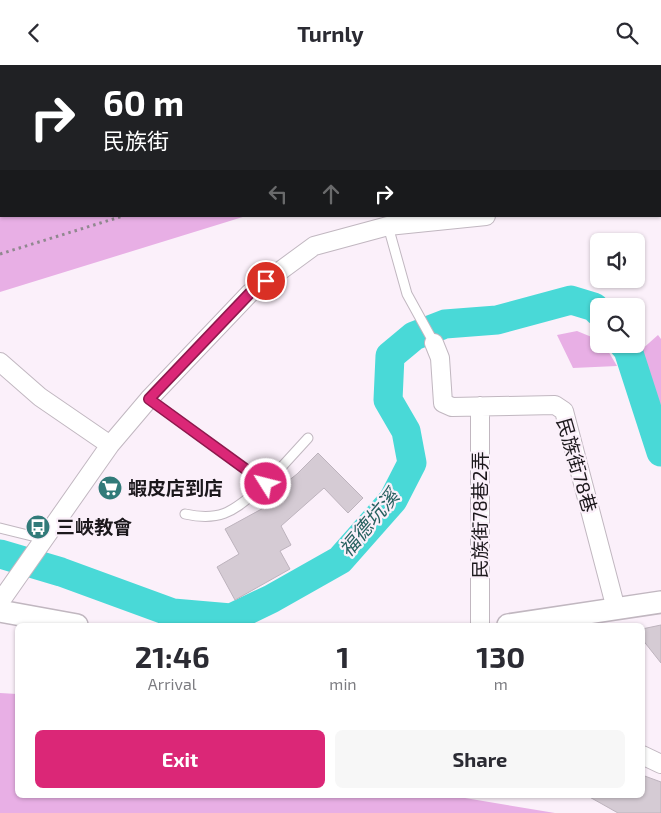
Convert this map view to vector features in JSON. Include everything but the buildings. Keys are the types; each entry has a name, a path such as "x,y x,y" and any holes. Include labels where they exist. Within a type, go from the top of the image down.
{"street":[{"path":"0,602 110,445 149,399 250,293 314,245 388,226 476,217"},
{"name":"民族街78巷","path":"434,343 440,358 443,403 452,407 555,405 564,411 616,609"},
{"path":"0,362 40,397 110,445"},
{"name":"民族街78巷2弄","path":"480,406 480,623"},
{"path":"522,623 661,603"},
{"path":"0,611 66,623"},
{"path":"645,756 661,764"}],"lane":[{"path":"388,226 407,294 434,343"},
{"path":"149,399 266,484"},
{"path":"185,514 202,518 226,515 266,484 308,438"},
{"path":"0,528 41,543"}],"path":[{"path":"0,254 121,217"}],"shaded area":[{"path":"0,217 243,217 0,292"},
{"path":"577,331 590,336 590,353 609,353 617,366 573,368 557,335"},
{"path":"658,335 661,339 661,406 641,353 645,353 645,347"},
{"path":"0,693 15,694 15,798 465,798 555,813 0,813"}],"waterway":[{"name":"福德坑溪","path":"0,554 61,572 173,613 231,618 271,599 340,560 393,500 412,463 406,431 388,400 390,356 414,336 445,324 497,320 571,300 590,306"},
{"name":"福德坑溪","path":"629,353 661,452"}],"place":[{"name":"蝦皮店到店","path":"110,488"},
{"name":"三峽教會","path":"38,527"}],"route":[{"path":"266,281 250,293 149,399 266,484"}]}
